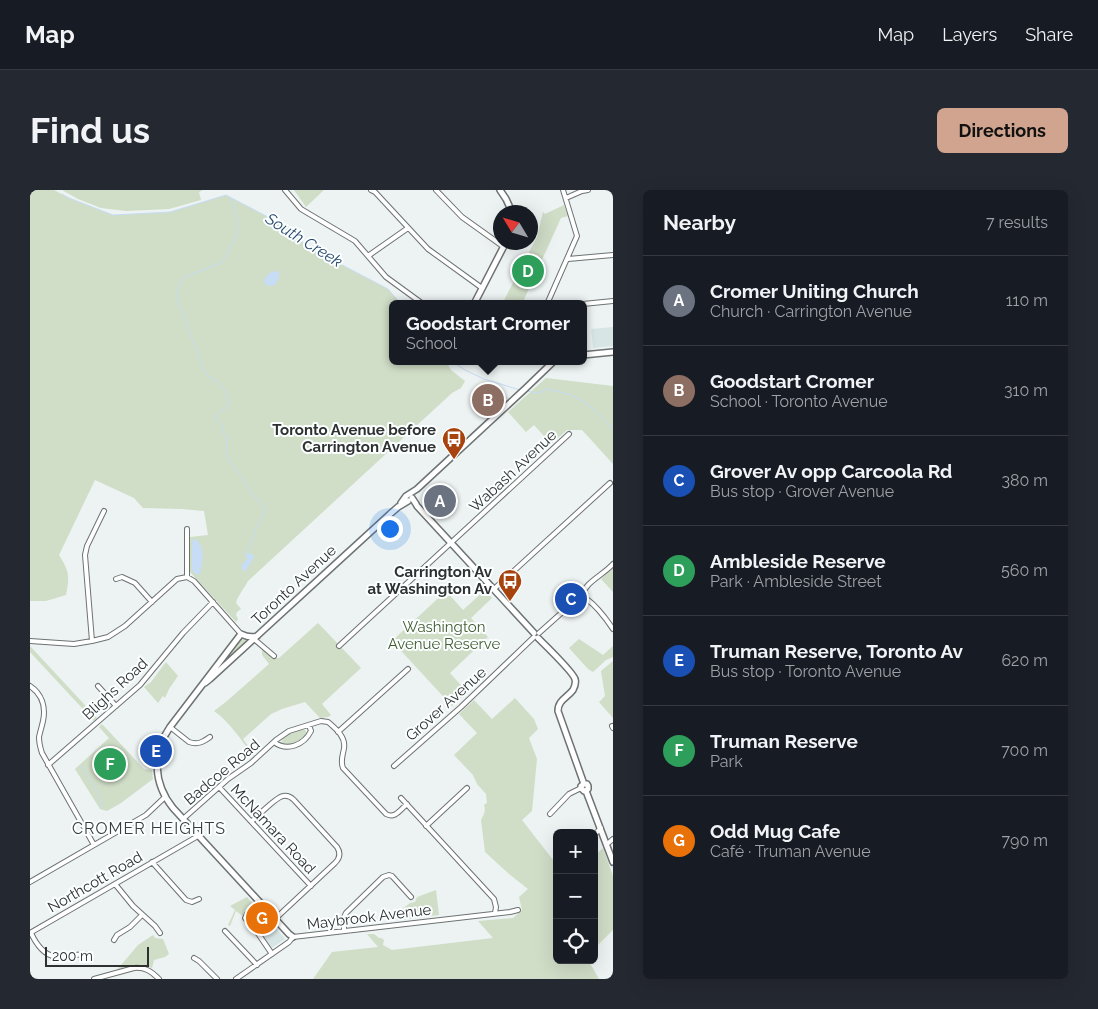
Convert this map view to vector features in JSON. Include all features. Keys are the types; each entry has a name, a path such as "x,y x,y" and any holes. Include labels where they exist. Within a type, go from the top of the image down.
{"street":[{"path":"285,190 306,212 352,238 386,277 418,300"},
{"path":"371,190 428,249 482,288"},
{"path":"436,190 462,217 493,237"},
{"path":"549,300 577,236 563,190"},
{"path":"566,198 588,190"},
{"path":"502,191 509,205"},
{"path":"368,256 408,228"},
{"path":"476,300 502,250"},
{"path":"568,259 613,255"},
{"path":"587,304 613,301"},
{"path":"587,355 613,352"},
{"name":"Toronto Avenue","path":"205,683 409,498 550,365"},
{"name":"Wabash Avenue","path":"339,646 569,434"},
{"path":"494,589 610,483"},
{"path":"409,498 414,506 451,543 574,676 575,683 572,690 561,700 558,707 559,716 584,788 613,862"},
{"path":"92,642 85,555 87,546 104,511"},
{"path":"186,578 187,529"},
{"name":"Grover Avenue","path":"394,766 461,707 536,635 581,597 585,587 613,564"},
{"path":"116,579 122,574 135,583 152,602"},
{"path":"30,641 74,644 92,642 108,637 117,632 177,580 186,578 194,581 241,634 256,638 274,656"},
{"path":"581,597 588,600 613,629"},
{"name":"Blighs Road","path":"48,765 146,679 183,633 213,602"},
{"name":"Toronto Avenue","path":"165,797 158,780 157,762 162,742 170,727 241,634"},
{"path":"406,804 393,816 386,814 343,768 341,761 345,745 342,736 338,732 408,669"},
{"path":"30,686 36,690 44,707 39,736 39,745 42,753 94,845"},
{"path":"98,686 116,706"},
{"name":"Badcoe Road","path":"183,819 236,773 289,731 321,721 328,722 338,732"},
{"name":"Badcoe Road","path":"274,742 281,746 289,747 298,745 308,738 311,731 309,725"},
{"path":"170,727 193,743 204,742 210,737"},
{"name":"McNamara Road","path":"220,787 311,886"},
{"path":"426,826 467,788"},
{"path":"550,814 569,794 584,788"},
{"path":"252,821 282,796 289,796 339,851 339,858 335,864 275,919"},
{"path":"30,882 146,815 165,797 198,836 293,938"},
{"path":"401,798 494,899 495,914"},
{"name":"Northcott Road","path":"30,933 198,836"},
{"path":"606,845 613,839"},
{"path":"152,862 186,900 192,902 198,899"},
{"path":"344,931 344,917 346,913 386,876 392,876 411,897"},
{"path":"115,884 133,906 160,933"},
{"path":"259,902 245,918 272,954"},
{"name":"Maybrook Avenue","path":"236,979 293,938 518,910"},
{"path":"114,940 117,935 130,927 142,914"},
{"path":"225,931 257,965"},
{"path":"30,933 39,948 56,958 85,954"},
{"path":"194,958 217,979"},
{"path":"94,979 140,967 151,972 159,979"}],"shaded area":[{"path":"613,327 613,346 593,348 591,329"},
{"path":"486,388 503,392 508,398 493,412 473,390"},
{"path":"254,909 257,909 285,939 270,949 247,919"}],"green space":[{"path":"30,190 54,190 69,198 113,215 170,212 226,195 291,229 306,246 388,289 398,300 389,300 389,365 448,365 451,370 465,381 461,388 452,393 248,581 236,603 241,609 237,612 238,619 236,622 190,572 190,537 208,535 204,511 143,508 134,498 95,480 59,555 68,574 66,595 46,601 30,601"},
{"path":"62,190 203,190 199,192 201,200 169,209 126,211 101,208"},
{"path":"294,190 324,190 306,207"},
{"path":"564,205 568,216 561,218 524,300 504,300 530,250 538,250 538,233 543,212 545,214"},
{"path":"546,378 613,386 613,464 582,430 567,430 551,444 534,425 526,432 508,412"},
{"path":"613,567 613,592 601,579"},
{"name":"Washington Avenue Reserve","path":"485,590 492,598 471,618 488,637 450,673 467,692 452,706 392,641 446,591 463,610"},
{"path":"318,623 361,668 322,704 331,715 328,717 320,718 305,702 271,714 243,739 253,756 230,726 214,711 269,664 262,655 263,648 274,658 279,658"},
{"path":"241,638 249,642 209,679 239,639"},
{"path":"579,639 603,655 613,646 613,657 606,660 593,672 569,648"},
{"path":"30,646 97,718 94,721 30,652"},
{"path":"613,661 613,718 599,702 605,696 601,671"},
{"path":"166,662 178,676 165,698 163,696 158,703 144,687 151,682"},
{"path":"515,698 534,719 538,729 529,738 537,759 532,811 522,820 553,860 553,964 590,964 599,979 313,979 332,952 378,947 367,934 374,934 381,938 384,940 383,945 392,950 493,938 478,921 513,918 522,910 519,897 528,889 485,852 481,820 485,811 484,805 487,803 486,794 477,784 473,775 454,755 477,733 459,714 474,700 492,719"},
{"path":"102,724 144,769 152,770 153,779 107,811 100,809 75,769 109,738 99,727"},
{"path":"300,730 305,730 307,733 301,741 284,745 282,741 285,737"},
{"path":"603,848 613,876 613,930 598,945 598,874 598,852"},
{"path":"436,890 439,915 400,920 397,913 410,903 415,902 417,897"},
{"path":"247,897 254,905 244,917 236,911 230,926 228,925 235,910 230,906"},
{"path":"153,935 155,938 163,939 169,954 154,960 152,968 139,965 117,970 138,945"}],"water":[{"path":"275,271 279,272 279,278 275,285 267,286 264,282 265,278"},
{"path":"196,539 201,546 202,555 201,570 198,575 192,569 192,543"},
{"path":"245,552 254,555 245,572 241,565 247,560"}],"waterway":[{"name":"South Creek","path":"62,194 113,215 170,212 226,195 291,229 306,246 388,289 398,300"},
{"path":"230,197 238,224 237,236 226,257 221,263 185,277 179,284 177,293 179,306 185,315 187,327 204,371 227,393 229,405 215,416 222,425 227,438 227,452 230,462 242,477 249,490 266,509 246,552"},
{"name":"South Creek","path":"458,365 484,379 520,390"},
{"name":"South Creek","path":"526,391 538,393 547,389 571,395 594,410 613,430"},
{"path":"81,765 99,795 100,808"}],"place":[{"name":"Ambleside Reserve","path":"528,271"},
{"name":"Goodstart Cromer","path":"488,400"},
{"name":"Toronto Avenue before Carrington Avenue","path":"454,460"},
{"name":"Cromer Uniting Church","path":"440,501"},
{"name":"Grover Av opp Carcoola Rd","path":"571,599"},
{"name":"Carrington Av at Washington Av","path":"510,602"},
{"name":"Truman Reserve, Toronto Av","path":"156,751"},
{"name":"Truman Reserve","path":"110,764"},
{"name":"Odd Mug Cafe","path":"262,918"}],"district":[{"name":"CROMER HEIGHTS","path":"149,828"}]}
